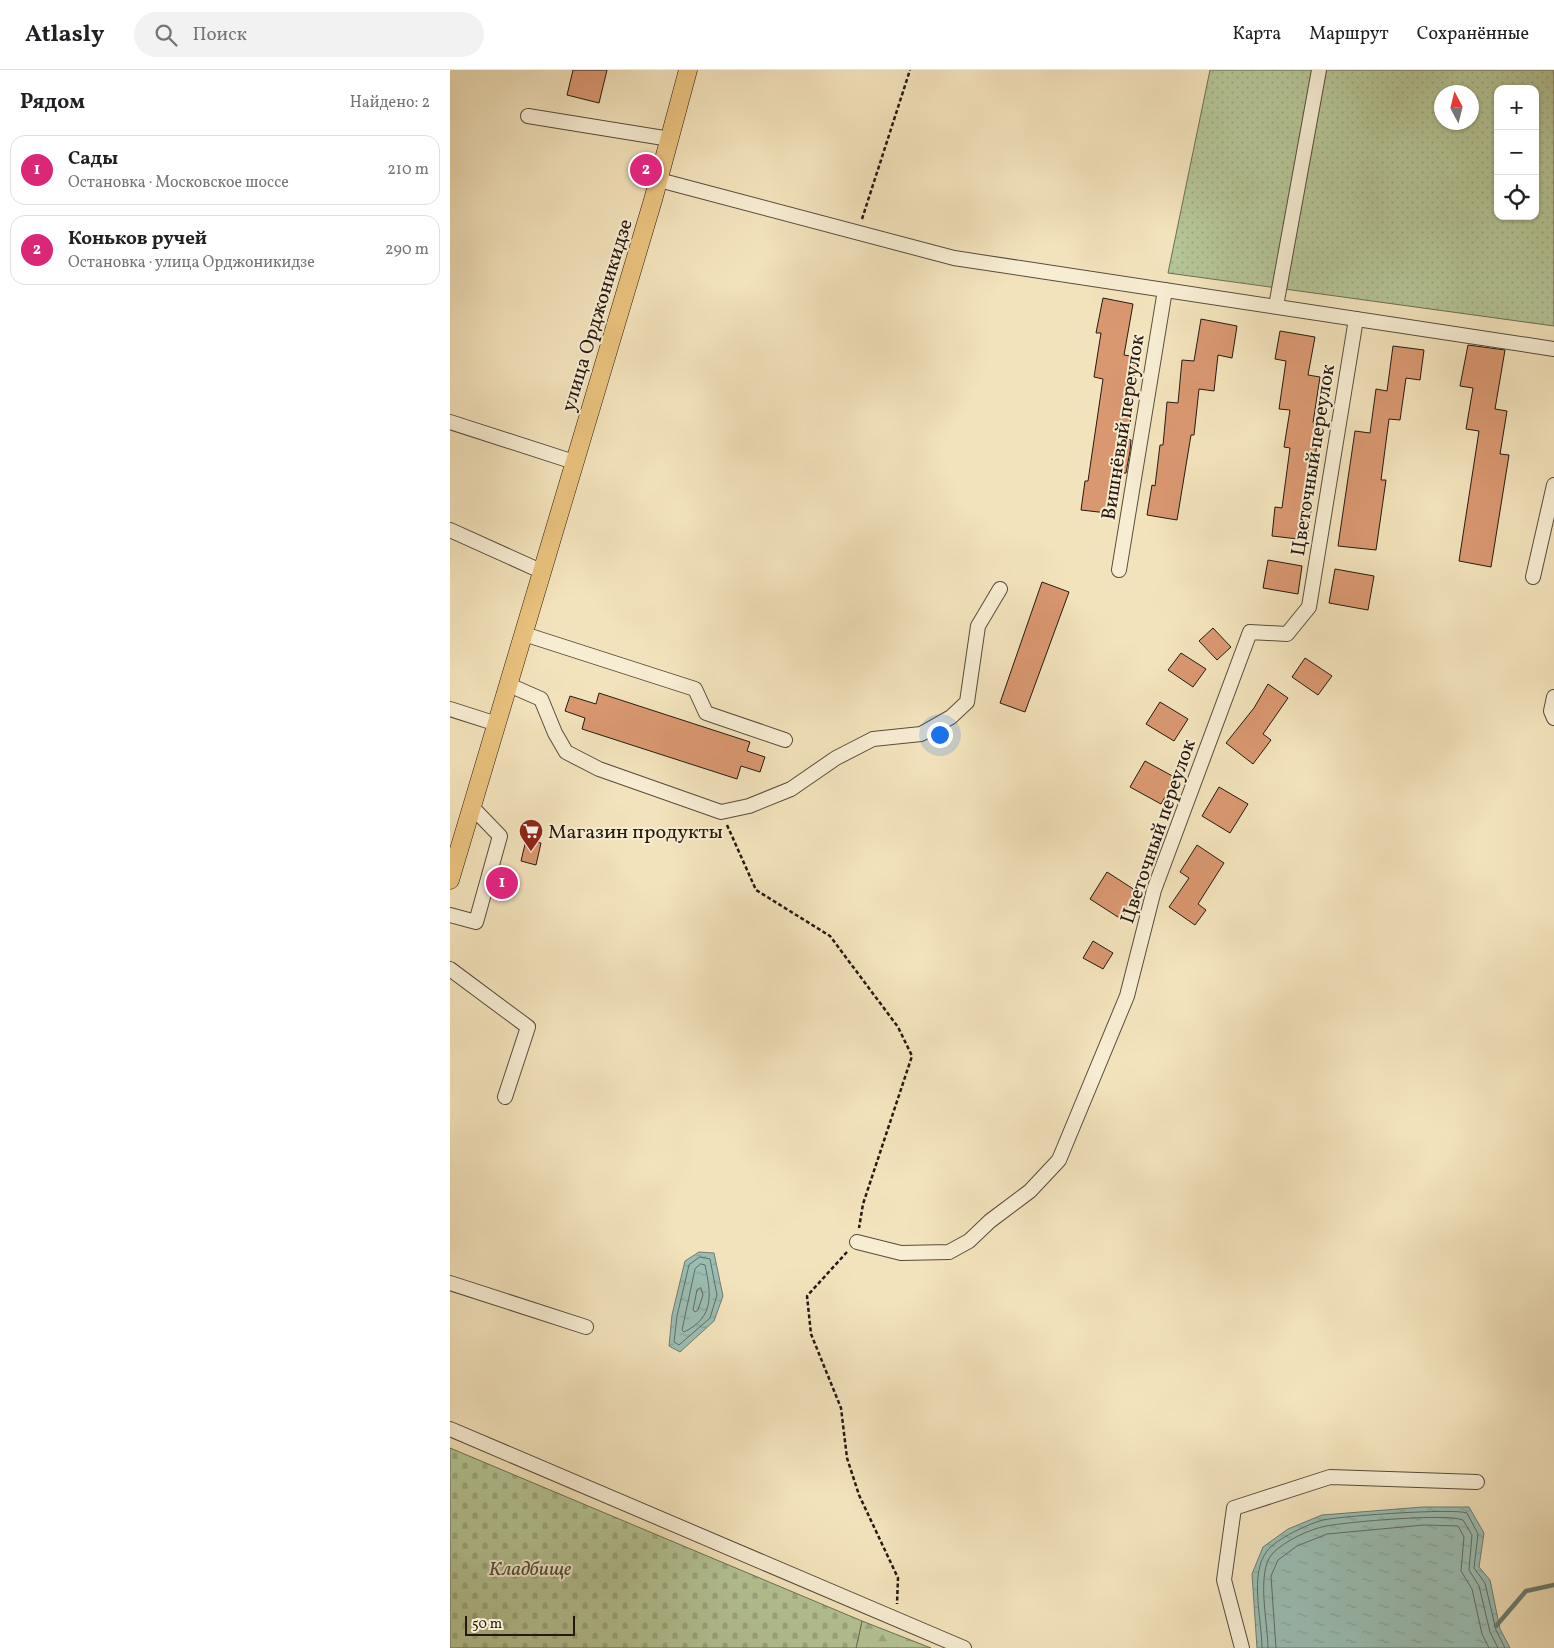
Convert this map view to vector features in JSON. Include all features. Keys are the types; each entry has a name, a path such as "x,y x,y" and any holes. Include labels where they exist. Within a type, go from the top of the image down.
{"main road":[{"name":"улица Орджоникидзе","path":"450,880 543,572 658,180 688,70"}],"street":[{"path":"1276,306 1319,70"},
{"path":"528,116 670,138"},
{"path":"658,180 954,258 1554,349"},
{"name":"Вишнёвый переулок","path":"1119,570 1165,290"},
{"name":"Цветочный переулок","path":"857,1242 901,1253 949,1252 969,1241 990,1221 1030,1191 1059,1160 1127,996 1154,890 1250,632 1287,634 1309,607 1356,319"},
{"path":"450,422 574,462"},
{"path":"1533,577 1554,485"},
{"path":"450,530 543,572"},
{"path":"509,685 541,699 554,733 566,752 599,769 720,812 748,806 791,789 836,758 873,740 921,734 951,717 967,702 978,626 1000,590"},
{"path":"524,634 695,689 706,713 785,740"},
{"path":"1554,697 1551,712 1554,718"},
{"path":"450,708 497,724"},
{"path":"450,915 476,922 500,836 472,807"},
{"path":"450,969 528,1027 505,1097"},
{"path":"450,1283 586,1327"},
{"path":"450,1429 964,1648"},
{"path":"1242,1648 1224,1580 1234,1508 1330,1477 1477,1482"}],"path":[{"path":"858,232 910,70"},
{"path":"720,812 756,890 830,936 898,1027 912,1056 863,1204 857,1242 807,1296 811,1334 841,1408 847,1458 859,1495 898,1578 897,1618"}],"green space":[{"path":"1210,70 1554,70 1554,326 1168,273"},
{"name":"Кладбище","path":"450,1448 862,1621 856,1648 450,1648"},
{"path":"862,1621 931,1648 856,1648"}],"water":[{"path":"699,1252 714,1253 723,1296 714,1321 680,1352 669,1346 672,1315 685,1261"},
{"path":"1423,1507 1469,1507 1484,1533 1479,1567 1490,1580 1500,1629 1510,1648 1257,1648 1252,1574 1263,1547 1288,1529 1322,1515"}],"building":[{"path":"573,70 607,70 599,103 567,95"},
{"path":"1103,298 1133,304 1124,355 1137,357 1131,394 1134,395 1128,439 1131,440 1130,451 1126,473 1121,473 1116,514 1081,510 1085,481 1088,481 1103,379 1094,377 1101,333 1096,333"},
{"path":"1201,319 1237,326 1232,358 1218,355 1214,391 1199,389 1194,435 1191,435 1177,520 1147,515 1152,485 1155,486 1160,445 1163,445 1167,402 1178,403 1182,360 1194,361"},
{"path":"1280,331 1315,337 1308,375 1320,377 1313,423 1320,424 1307,511 1311,511 1307,540 1272,536 1275,507 1282,508 1290,448 1284,447 1290,410 1279,409 1286,361 1275,359"},
{"path":"1468,345 1505,350 1495,409 1507,411 1500,454 1509,455 1491,567 1459,561 1479,431 1466,429 1473,388 1460,386"},
{"path":"1393,346 1424,350 1420,380 1406,378 1400,420 1389,419 1381,480 1386,480 1376,550 1338,546 1355,431 1370,433 1376,389 1387,391"},
{"path":"1268,560 1302,566 1298,594 1263,588"},
{"path":"1335,569 1374,576 1368,610 1329,603"},
{"path":"1042,582 1069,592 1025,712 1000,703"},
{"path":"1213,628 1231,647 1217,660 1199,641"},
{"path":"1181,653 1206,669 1193,687 1168,670"},
{"path":"1305,658 1332,676 1318,695 1292,677"},
{"path":"1268,684 1288,698 1263,734 1271,740 1253,764 1226,743 1254,708"},
{"path":"599,693 750,742 747,751 765,757 760,772 741,766 737,779 582,729 585,718 565,711 570,696 596,704"},
{"path":"1160,702 1188,719 1174,741 1146,724"},
{"path":"1145,761 1176,778 1161,804 1130,787"},
{"path":"1219,787 1248,804 1230,833 1202,816"},
{"name":"Магазин продукты","path":"526,840 541,843 536,865 521,861"},
{"path":"1197,845 1224,863 1198,904 1206,910 1195,925 1169,907 1189,878 1180,872"},
{"path":"1107,872 1138,892 1121,919 1090,899"},
{"path":"1093,941 1113,953 1103,969 1083,958"}],"waterway":[{"path":"1496,1626 1526,1591 1554,1585"}],"place":[{"name":"Коньков ручей","path":"646,170"},
{"name":"Магазин продукты","path":"531,852"},
{"name":"Сады","path":"502,883"}]}
